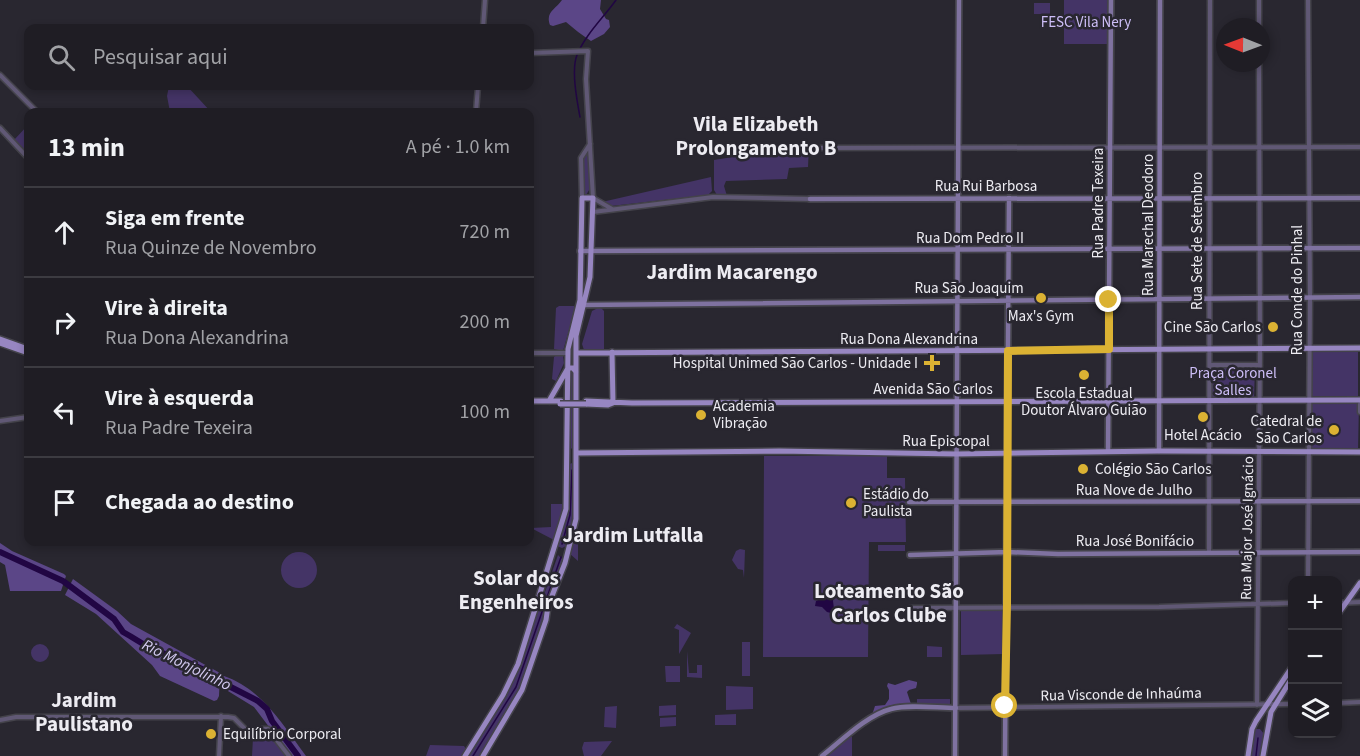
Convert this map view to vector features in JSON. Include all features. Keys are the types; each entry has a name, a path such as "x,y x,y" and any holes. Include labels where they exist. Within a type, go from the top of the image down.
{"main road":[{"path":"955,756 959,0"},
{"name":"Rua Padre Texeira","path":"1108,451 1111,0"},
{"name":"Rua Marechal Deodoro","path":"1159,451 1160,0"},
{"path":"465,756 503,695 521,656 565,516 568,492 568,353 581,305 586,296 590,277 592,198 582,198 581,305 577,331 576,372 576,519 565,563 548,606 533,662 522,690 483,756"},
{"path":"1005,756 1009,198"},
{"name":"Rua Rui Barbosa","path":"810,199 1360,198"},
{"path":"581,220 591,213"},
{"name":"Rua Dom Pedro II","path":"580,251 1360,248"},
{"path":"580,276 584,274 590,277"},
{"path":"586,296 592,305"},
{"name":"Rua São Joaquim","path":"581,305 1360,297"},
{"path":"0,341 24,350"},
{"name":"Rua Dona Alexandrina","path":"568,353 1360,348"},
{"path":"612,352 614,403"},
{"path":"568,366 576,372"},
{"path":"549,401 568,366"},
{"name":"Avenida São Carlos","path":"534,403 1109,400 1360,402"},
{"name":"Avenida São Carlos","path":"534,403 549,401 561,403"},
{"name":"Rua Episcopal","path":"568,454 810,451 957,454 1108,451 1360,452"},
{"path":"568,465 572,460 577,464"},
{"name":"Rua Nove de Julho","path":"909,502 1360,501"},
{"name":"Rua José Bonifácio","path":"910,555 1007,552 1360,552"},
{"path":"1342,608 1360,583"},
{"path":"1248,756 1252,729 1288,674"},
{"path":"1263,756 1268,724 1274,705 1289,684"},
{"name":"Rua Visconde de Inhaúma","path":"822,756 854,730 884,711 894,708 956,708"},
{"path":"1256,721 1261,725 1268,724"},
{"path":"1252,729 1262,729 1266,735"}],"street":[{"path":"483,24 485,0"},
{"name":"Rua Sete de Setembro","path":"1209,553 1210,0"},
{"path":"1259,0 1259,18"},
{"name":"Rua Conde do Pinhal","path":"1308,0 1310,298 1308,576"},
{"path":"534,53 587,51 586,79 592,198 612,208"},
{"name":"Rua Major José Ignácio","path":"1257,705 1260,452 1259,72"},
{"path":"0,75 32,108"},
{"path":"476,108 478,90"},
{"path":"0,128 24,154"},
{"path":"582,198 581,158 590,143"},
{"path":"811,148 1360,147"},
{"name":"Rua Rui Barbosa","path":"591,213 612,208 713,197 810,199"},
{"name":"Rua Dona Alexandrina","path":"534,353 568,353"},
{"path":"1210,365 1260,365"},
{"path":"1360,402 1360,412"},
{"path":"0,421 24,418"},
{"path":"1345,603 1360,602"},
{"path":"910,608 1288,603"},
{"path":"1342,703 1360,702"},
{"name":"Rua Visconde de Inhaúma","path":"956,708 1288,704"},
{"path":"219,756 221,716"},
{"path":"0,720 16,717 221,716 234,718 251,735 261,729 268,729 289,756"}],"green space":[{"name":"FESC Vila Nery","path":"1064,0 1108,0 1107,44 1064,44"},
{"path":"1034,3 1050,3 1050,14 1034,14"},
{"path":"168,90 191,90 207,108 169,108"},
{"path":"24,129 24,149 14,140"},
{"path":"809,145 808,167 789,168 787,179 726,181 724,186 727,196 717,195 714,190 714,160"},
{"path":"588,152 591,187 586,195 582,161"},
{"path":"711,177 712,191 708,195 611,206 602,202"},
{"path":"574,306 575,309 563,351 554,349 556,308"},
{"path":"600,307 604,311 604,350 584,350 582,344 592,311"},
{"path":"1312,350 1358,350 1358,396 1312,396"},
{"path":"558,354 563,356 564,363 556,381 552,379 554,357"},
{"name":"Praça Coronel Salles","path":"1212,366 1255,367 1254,398 1212,397"},
{"path":"571,371 574,375 573,450 571,448"},
{"path":"1311,402 1359,403 1358,450 1311,450"},
{"path":"764,456 887,456 887,478 905,478 906,542 869,542 868,657 763,657"},
{"path":"572,463 575,514 566,546 562,548 557,546 568,508 570,464"},
{"path":"551,504 563,504 563,512 554,540 534,530 551,527"},
{"path":"576,527 578,528 578,561 569,553"},
{"path":"878,545 905,545 905,551 878,551"},
{"path":"745,550 744,578 743,570 738,569 732,560 736,551"},
{"path":"299,552 312,557 317,570 312,583 299,588 286,583 281,570 286,557"},
{"path":"558,555 564,561 522,685 479,756 467,756 514,680"},
{"path":"961,611 1004,611 1006,613 1004,654 961,655"},
{"path":"677,624 691,633 679,654 679,630 674,628"},
{"path":"742,642 750,642 750,676 742,676"},
{"path":"40,644 46,647 49,653 46,659 40,662 34,659 31,653 34,647"},
{"path":"927,646 942,647 942,657 927,657"},
{"path":"687,651 689,673 697,673 697,665 702,665 702,678 687,677"},
{"path":"665,666 680,666 680,682 666,682"},
{"path":"726,686 753,687 753,709 726,710"},
{"path":"917,699 950,699 950,704 917,705"},
{"path":"676,705 676,715 659,716 659,706"},
{"path":"617,706 616,728 604,727 605,707"},
{"path":"736,714 736,725 715,725 715,715"},
{"path":"676,717 676,726 660,727 660,718"},
{"path":"1260,729 1264,734 1261,756 1250,756 1254,731"},
{"path":"264,730 270,732 287,756 252,756 253,738"},
{"path":"852,737 852,756 828,756"},
{"path":"612,741 601,756 584,756 582,748 584,742"},
{"path":"430,745 464,746 466,749 461,756 426,756"}],"shaded area":[{"path":"562,0 601,0 600,9 609,20 610,27 604,34 591,41 566,22 550,25 550,14"},
{"path":"0,543 12,551 64,574 66,576 61,591 10,591 5,565 0,562"},
{"path":"73,579 131,624 220,673 217,700 214,701 160,676 152,665 96,614 65,595"},
{"path":"824,590 835,591 834,609 831,613 822,607 815,606 816,601 823,598"},
{"path":"224,676 250,690 261,699 280,720 306,756 291,756 254,707 223,688"},
{"path":"909,680 917,682 916,688 907,692 911,704 892,706 873,712 875,706 885,705 889,699 888,683 895,685"}],"waterway":[{"path":"580,117 576,94 575,61 590,33 616,0"},
{"path":"562,544 570,515 572,470"},
{"name":"Rio Monjolinho","path":"0,552 63,581 114,619 123,632 153,650 202,669 217,680 258,701 267,709 272,721 298,756"},
{"path":"473,756 516,687 561,557"},
{"path":"1256,756 1258,738"}],"place":[{"name":"Max's Gym","path":"1041,298"},
{"name":"Cine São Carlos","path":"1273,327"},
{"name":"Hospital Unimed São Carlos - Unidade I","path":"932,363"},
{"name":"Escola Estadual Doutor Álvaro Guião","path":"1084,375"},
{"name":"Academia Vibração","path":"701,415"},
{"name":"Hotel Acácio","path":"1203,417"},
{"name":"Catedral de São Carlos","path":"1334,430"},
{"name":"Colégio São Carlos","path":"1083,469"},
{"name":"Estádio do Paulista","path":"851,503"},
{"name":"Equilíbrio Corporal","path":"211,734"}],"district":[{"name":"Vila Elizabeth Prolongamento B","path":"756,136"},
{"name":"Jardim Macarengo","path":"732,272"},
{"name":"Jardim Lutfalla","path":"633,535"},
{"name":"Solar dos Engenheiros","path":"516,590"},
{"name":"Loteamento São Carlos Clube","path":"889,603"},
{"name":"Jardim Paulistano","path":"84,712"}],"route":[{"path":"1005,706 1008,351 1109,349 1109,300"}]}
